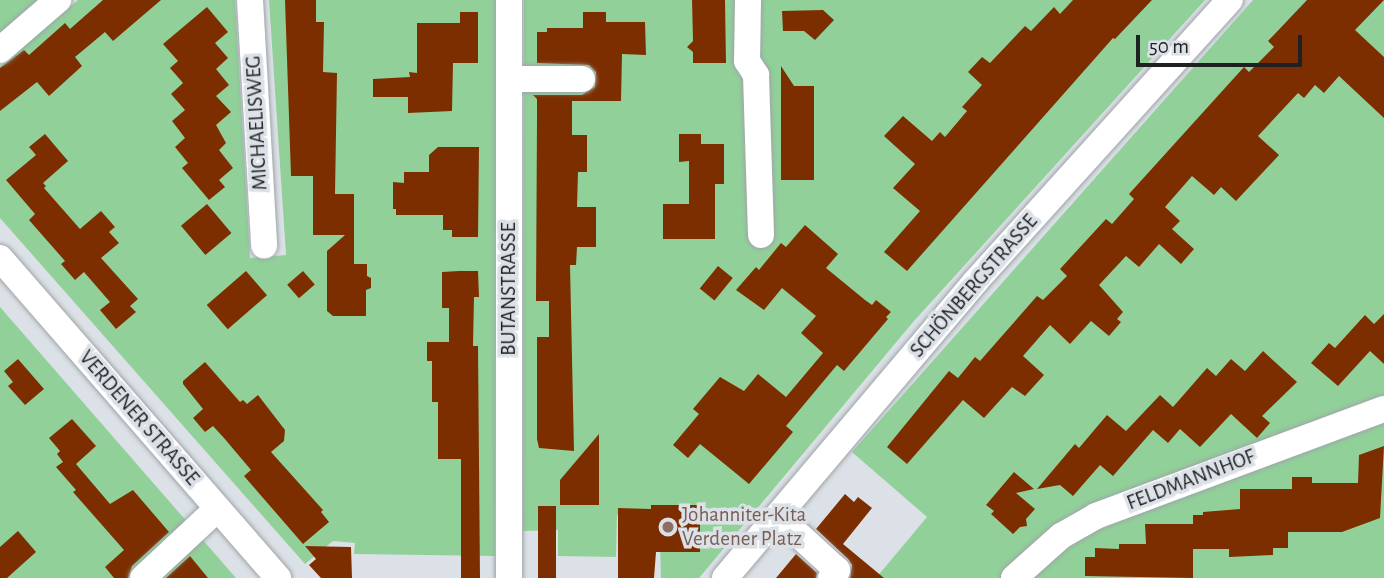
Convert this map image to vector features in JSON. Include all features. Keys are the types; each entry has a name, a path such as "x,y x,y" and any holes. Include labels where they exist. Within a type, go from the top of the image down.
{"street":[{"path":"0,50 58,0"},
{"name":"MICHAELISWEG","path":"250,0 264,246"},
{"name":"BUTANSTRASSE","path":"509,0 509,578"},
{"path":"748,0 747,61 756,75 761,235"},
{"name":"SCHÖNBERGSTRASSE","path":"725,578 975,282 1230,0"},
{"path":"509,79 582,79"},
{"name":"VERDENER STRASSE","path":"0,258 278,578"},
{"name":"FELDMANNHOF","path":"1014,578 1060,536 1096,516 1384,409"},
{"path":"142,578 217,509"},
{"path":"778,516 837,570 831,578"}],"green space":[{"path":"0,0 58,0 0,50"},
{"path":"78,0 235,0 250,258 286,255 269,0 496,0 495,556 354,554 355,543 333,541 305,564 0,218 0,66"},
{"path":"524,0 1205,0 914,321 699,578 661,578 659,516 617,515 616,557 558,556 558,530 523,531"},
{"path":"1253,0 1384,0 1384,578 876,578 927,517 852,452"},
{"path":"0,307 236,578 0,578"}],"building":[{"path":"103,0 161,0 113,41 105,32 75,57 82,66 49,96 37,82 0,111 0,68 24,50 29,55 65,23 70,29"},
{"path":"285,0 316,0 316,22 324,22 323,72 337,73 335,194 354,194 354,264 367,264 367,276 371,278 371,288 366,290 366,316 333,316 327,311 327,251 345,235 313,235 313,176 291,176"},
{"path":"692,0 725,0 726,63 693,63 693,52 687,47 693,41"},
{"path":"1073,0 1152,0 1115,39 1113,38 907,271 884,252 920,211 893,188 915,164 884,136 903,116 932,141 940,132 945,137 967,111 962,107 982,85 968,72 982,57 990,63 1025,26 1031,31 1054,7 1060,14"},
{"path":"1307,0 1384,0 1355,30 1384,57 1384,118 1339,76 1324,93 1315,85 1304,98 1298,93 1258,136 1279,155 1236,201 1221,187 1214,195 1192,176 1165,207 1180,221 1172,229 1194,249 1181,264 1159,244 1139,267 1126,256 1099,285 1123,312 1117,319 1121,322 1109,336 1091,321 1070,344 1050,325 1023,356 1044,375 1025,396 1012,387 984,418 963,400 907,464 887,447 949,371 958,378 975,357 980,361 1037,296 1043,300 1067,276 1060,269 1106,219 1112,224 1134,199 1129,194 1244,67 1249,72 1274,47 1268,41"},
{"path":"207,7 228,32 215,43 228,58 216,69 229,85 216,96 231,112 216,125 226,143 219,150 233,168 219,180 225,187 209,200 182,168 188,163 175,147 185,138 172,121 185,110 171,94 183,83 170,68 178,61 163,44"},
{"path":"823,10 834,20 815,40 804,31 783,31 782,11"},
{"path":"460,12 478,12 478,63 453,63 452,111 408,113 408,97 373,97 373,79 410,77 409,72 417,73 417,23 460,23"},
{"path":"583,12 606,12 606,22 645,22 646,55 622,54 621,101 572,101 572,135 587,135 587,172 578,172 577,207 596,207 596,247 577,247 576,265 570,265 574,451 539,448 537,439 537,337 549,337 549,301 536,301 537,99 533,95 582,95 595,87 596,72 589,65 537,63 537,32 547,32 547,28 583,28"},
{"path":"781,66 794,86 814,86 814,180 781,180"},
{"path":"45,134 68,161 43,183 46,186 44,188 80,229 101,211 115,227 109,232 119,243 101,258 138,299 130,306 136,312 116,329 100,310 110,302 84,272 75,280 61,264 65,261 29,220 35,214 6,180 36,155 29,147"},
{"path":"679,134 701,134 701,144 724,144 724,184 715,184 715,239 663,239 663,204 689,204 689,161 679,162"},
{"path":"438,147 479,147 478,237 452,237 452,230 443,230 443,215 396,215 396,209 393,209 393,182 404,183 404,172 429,172 429,155"},
{"path":"207,204 231,233 205,255 181,226"},
{"path":"805,225 838,254 826,268 872,305 876,300 891,312 844,371 837,365 786,426 793,432 749,484 700,444 688,458 673,445 699,414 693,409 720,377 744,391 758,374 786,397 823,353 801,333 816,316 782,288 764,310 736,290 756,267 759,270 781,243 786,247"},
{"path":"718,266 733,278 715,300 700,289"},
{"path":"246,271 267,295 228,329 207,305"},
{"path":"303,271 315,285 299,298 287,285"},
{"path":"478,271 479,297 474,297 473,346 478,346 480,578 461,578 461,459 438,459 438,402 432,402 432,361 427,361 427,342 449,342 449,308 442,308 442,272"},
{"path":"1384,314 1384,364 1370,351 1338,386 1311,363 1329,343 1335,348 1365,315 1374,324"},
{"path":"1263,351 1297,382 1262,416 1270,423 1257,438 1231,414 1200,447 1180,429 1168,443 1153,430 1113,476 1100,465 1073,496 1060,485 1037,489 1075,444 1079,448 1107,415 1126,431 1160,395 1173,407 1207,368 1216,376 1231,359 1245,371"},
{"path":"18,359 44,389 25,405 8,386 13,382 4,371"},
{"path":"205,362 240,402 243,400 247,404 258,395 285,430 284,441 271,452 323,510 321,512 329,522 303,544 244,476 251,470 224,438 213,426 205,432 193,418 203,409 183,381"},
{"path":"72,419 96,446 76,464 110,504 133,490 169,532 132,566 128,578 114,578 105,567 124,550 73,492 76,490 56,467 63,462 57,454 60,451 49,438"},
{"path":"599,434 599,505 560,505 560,480"},
{"path":"1384,446 1380,518 1342,532 1288,532 1288,548 1273,548 1273,555 1229,557 1229,549 1193,549 1193,578 1085,576 1085,557 1095,557 1095,548 1119,549 1119,544 1146,544 1145,524 1193,524 1193,515 1240,509 1240,489 1292,489 1292,477 1312,477 1312,483 1358,483 1359,455"},
{"path":"1014,472 1034,489 1016,493 1035,509 1026,519 1027,526 1020,527 1013,534 991,514 994,511 986,505"},
{"path":"845,494 854,502 858,497 872,508 843,544 884,578 850,578 852,565 848,559 816,529"},
{"path":"651,505 700,505 700,552 656,552 654,578 618,578 618,508 651,509"},
{"path":"538,506 556,506 556,578 538,578"},
{"path":"18,531 36,552 7,578 0,578 0,547"},
{"path":"305,546 351,547 352,578 321,578 309,565 316,559"},
{"path":"796,554 817,573 816,578 776,578"},
{"path":"190,556 208,578 166,578"}],"place":[{"name":"Johanniter-Kita Verdener Platz","path":"668,527"}]}
